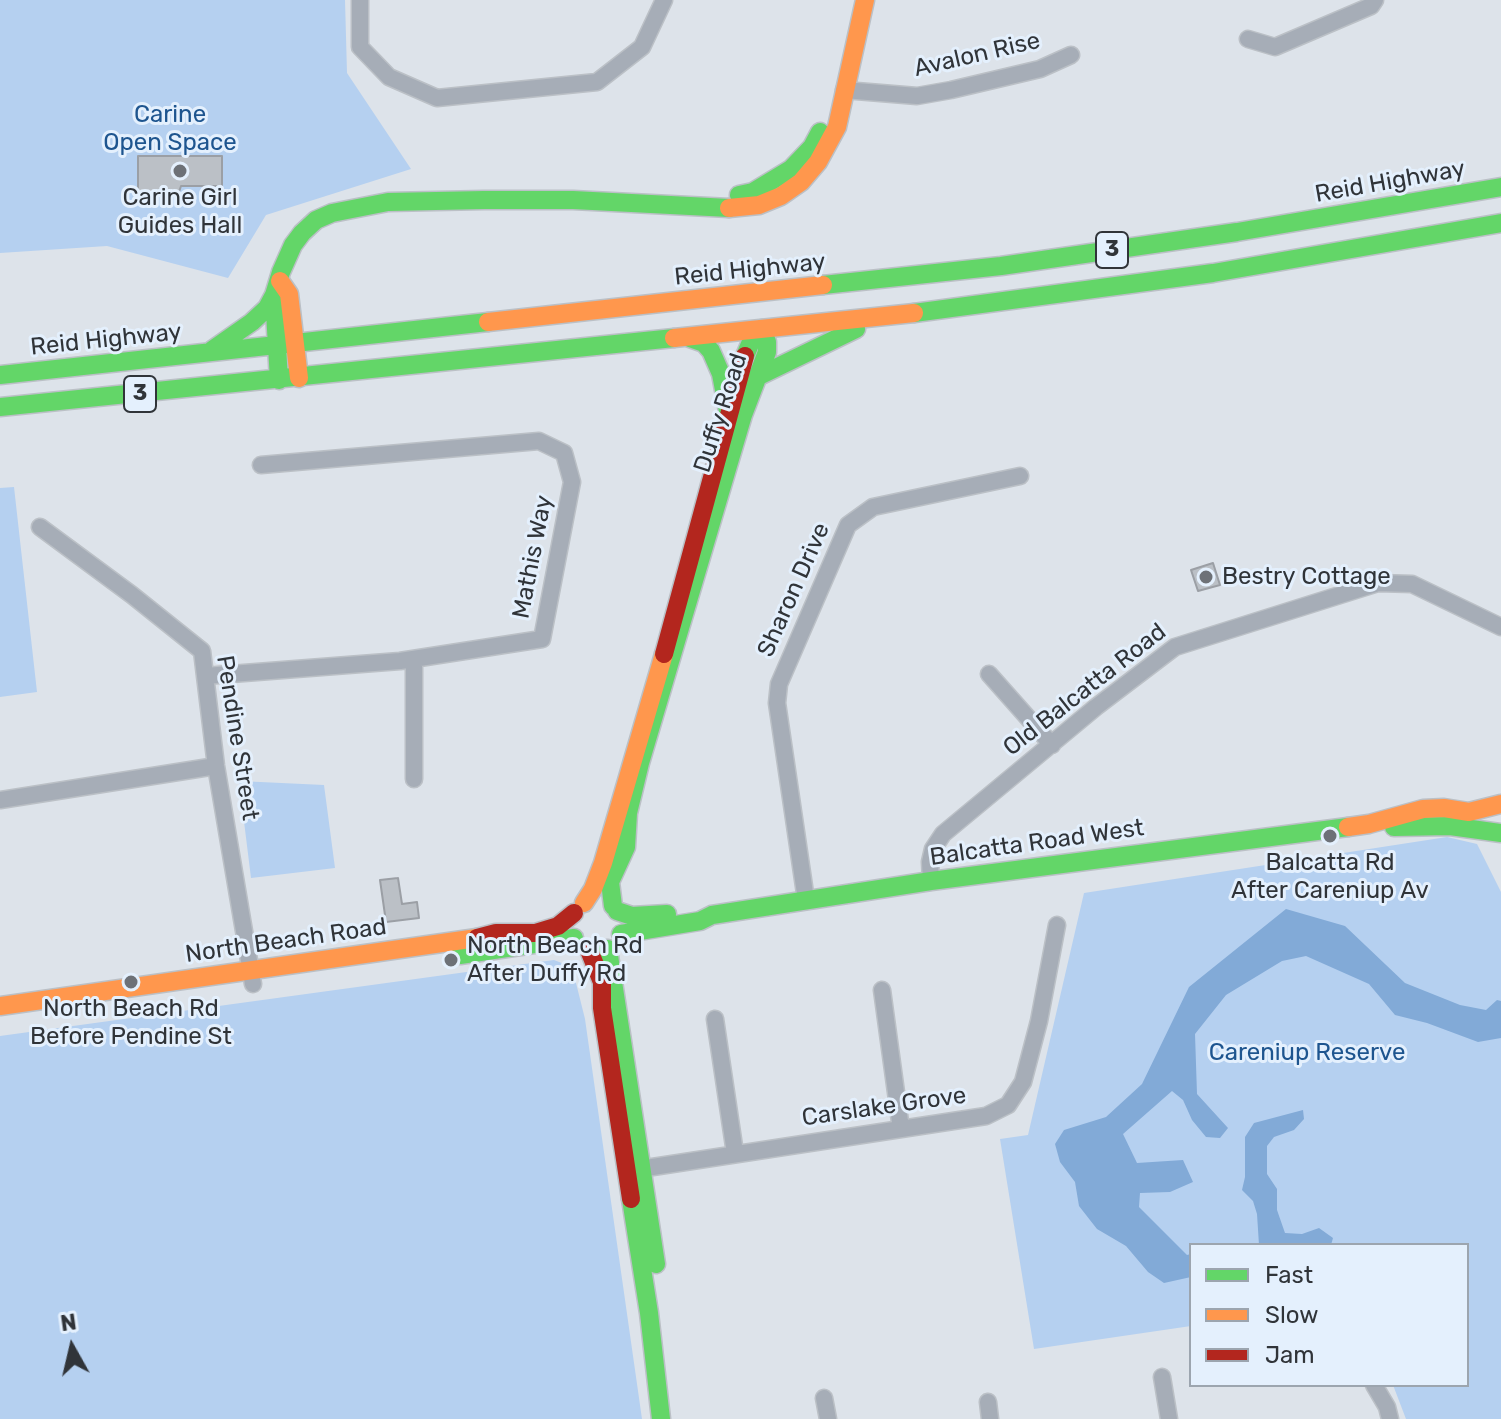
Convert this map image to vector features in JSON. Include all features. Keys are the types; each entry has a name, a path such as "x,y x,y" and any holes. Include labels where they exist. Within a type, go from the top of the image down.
{"main road":[{"path":"207,353 267,308 286,259 302,233 324,216 362,205 573,200 735,208 759,205 781,196 801,182 818,162 837,127 865,0"},
{"name":"Reid Highway","path":"0,375 1001,266 1237,232 1501,187"},
{"name":"3","path":"0,407 948,309 1213,273 1501,223"},
{"path":"277,288 289,294 299,378"},
{"path":"277,288 279,380"},
{"path":"762,329 781,304 813,288"},
{"path":"720,297 754,310 761,319 762,329"},
{"path":"759,376 847,332 948,309"},
{"name":"Duffy Road","path":"579,908 593,889 603,863 685,581 728,411 747,348 762,329 767,352 743,415 640,763 628,813 626,847 612,873 610,882 615,908"},
{"path":"690,338 704,343 711,351 721,374 728,411"},
{"name":"Balcatta Road West","path":"621,934 700,921 712,915 931,881 1369,824 1423,809 1469,812 1501,804"},
{"name":"Balcatta Road West","path":"1369,824 1450,826 1501,833"},
{"path":"590,946 621,934 621,918 615,908 599,900 579,908 571,925 590,946 602,982 602,1008 635,1170 675,1419"},
{"name":"North Beach Road","path":"0,1022 496,933 535,933 558,926 579,908"},
{"name":"Balcatta Road West","path":"615,908 632,916 697,912 712,915"},
{"name":"North Beach Road","path":"0,1006 252,977 590,946"},
{"path":"635,1170 661,1419"}],"street":[{"path":"360,0 360,47 389,77 437,98 597,82 642,47 664,0"},
{"path":"1248,39 1275,47 1371,6 1375,0"},
{"name":"Avalon Rise","path":"844,90 917,96 1040,69 1071,55"},
{"name":"Mathis Way","path":"205,676 414,659 542,639 572,482 564,453 539,441 261,465"},
{"name":"Sharon Drive","path":"806,900 777,703 779,684 848,525 873,507 1020,476"},
{"name":"Pendine Street","path":"40,527 202,651 216,766 252,977"},
{"name":"Old Balcatta Road","path":"931,881 933,849 943,834 1096,707 1175,647 1378,583 1412,584 1501,627"},
{"path":"414,659 414,779"},
{"path":"989,674 1052,745"},
{"path":"0,800 216,766"},
{"name":"Carslake Grove","path":"635,1170 986,1116 1008,1105 1023,1082 1039,1021 1057,925"},
{"path":"882,990 901,1129"},
{"path":"715,1019 735,1153"},
{"path":"1162,1377 1169,1419"},
{"path":"1375,1387 1390,1419"},
{"path":"824,1398 828,1419"}],"green space":[{"name":"Carine Open Space","path":"0,0 345,0 347,73 411,169 266,215 228,278 107,246 0,253"},
{"path":"14,487 37,692 0,697 0,488"},
{"path":"239,781 324,785 335,868 251,878"},
{"name":"Careniup Reserve","path":"1447,837 1477,844 1501,892 1501,1419 1406,1419 1394,1387 1469,1387 1469,1243 1189,1243 1189,1326 1034,1349 1000,1139 1028,1135 1084,893"},
{"path":"554,960 572,967 585,1019 642,1419 0,1419 0,1036"}],"shaded area":[{"path":"1286,909 1345,926 1405,983 1460,1005 1486,1010 1497,1000 1501,1001 1501,1038 1478,1042 1395,1015 1369,984 1306,956 1282,961 1226,995 1195,1034 1197,1094 1228,1128 1220,1138 1206,1137 1192,1120 1183,1100 1172,1091 1123,1134 1137,1163 1183,1160 1193,1182 1170,1192 1140,1193 1139,1207 1189,1254 1189,1277 1164,1283 1148,1272 1126,1246 1097,1229 1079,1206 1075,1182 1060,1162 1055,1144 1064,1130 1106,1117 1142,1084 1189,987"},
{"path":"1303,1110 1304,1119 1294,1130 1274,1137 1267,1146 1267,1174 1277,1189 1277,1210 1285,1233 1302,1234 1319,1228 1333,1238 1332,1243 1259,1243 1253,1201 1242,1190 1245,1137 1254,1123"}],"building":[{"name":"Carine Girl Guides Hall","path":"138,156 222,156 222,186 181,186 178,195 138,193"},
{"name":"Bestry Cottage","path":"1213,563 1220,585 1198,591 1191,570"},
{"path":"398,878 402,904 417,902 419,918 386,922 380,880"}],"traffic: fast":[{"path":"739,195 753,192 791,169 812,147 820,132"},
{"path":"823,285 1001,266 1237,232 1501,187"},
{"path":"279,380 274,295 281,272 302,233 316,220 332,213 388,202 484,200 573,200 729,208"},
{"path":"914,313 1213,273 1501,223"},
{"path":"212,350 252,322 267,308 274,295"},
{"path":"0,375 488,322"},
{"path":"613,906 610,882 626,847 628,813 640,763 743,415 767,352 762,329 753,337 745,356"},
{"path":"759,376 856,329"},
{"path":"0,407 674,338"},
{"path":"690,338 704,343 711,351 721,374 728,411"},
{"path":"1394,827 1450,826 1501,833"},
{"path":"621,934 700,921 712,915 931,881 1348,827"},
{"path":"617,911 632,916 667,914"},
{"path":"460,955 574,938"},
{"path":"608,949 656,1264"},
{"path":"631,1199 649,1313 661,1419"}],"traffic: slow":[{"path":"729,208 759,205 781,196 801,182 818,162 837,127 865,0"},
{"path":"280,281 289,294 299,378"},
{"path":"488,322 823,285"},
{"path":"674,338 914,313"},
{"path":"584,903 603,863 664,654"},
{"path":"1348,827 1423,809 1469,812 1501,804"},
{"path":"0,1006 477,938"}],"traffic: jam":[{"path":"664,654 745,356"},
{"path":"477,938 496,933 535,933 558,926 574,913"},
{"path":"589,950 602,982 602,1008 631,1199"}],"place":[{"name":"Carine Girl Guides Hall","path":"180,171"},
{"name":"Bestry Cottage","path":"1206,577"},
{"name":"Balcatta Rd After Careniup Av","path":"1330,836"},
{"name":"North Beach Rd After Duffy Rd","path":"451,960"},
{"name":"North Beach Rd Before Pendine St","path":"131,982"}]}
